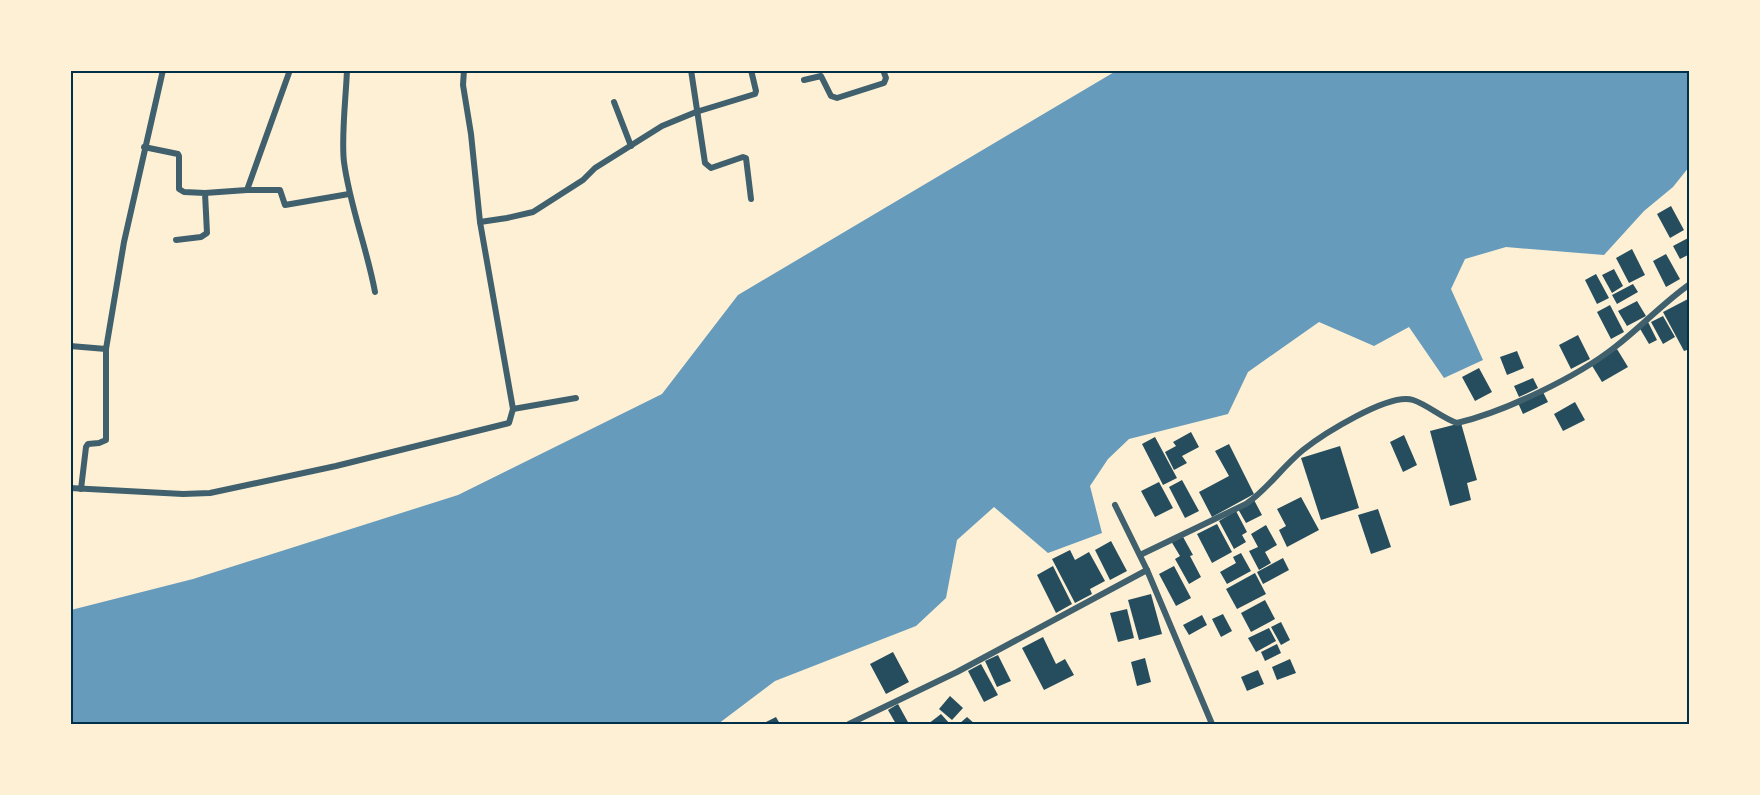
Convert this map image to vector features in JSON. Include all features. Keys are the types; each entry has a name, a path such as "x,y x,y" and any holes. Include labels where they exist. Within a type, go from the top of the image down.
{"street":[{"path":"81,489 86,447 88,444 106,440 106,349 124,242 163,70"},
{"path":"247,190 290,70"},
{"path":"347,70 344,159 349,194 369,257 375,292"},
{"path":"70,488 183,494 210,493 504,425 511,420 513,409 480,222 471,134 463,85 464,70"},
{"path":"691,70 705,163 711,168 743,156 746,158 751,199"},
{"path":"480,222 533,212 568,191 595,168 662,126 696,112 755,94 751,70"},
{"path":"804,80 821,75 831,96 837,98 884,83 886,78 883,70"},
{"path":"614,102 631,146"},
{"path":"144,147 178,154 179,189 184,192 280,190 285,205 349,194"},
{"path":"176,240 201,237 207,233 205,193"},
{"path":"1140,555 1246,504 1301,451 1333,428 1388,402 1400,399 1413,400 1460,423 1502,408 1544,389 1615,347 1689,284"},
{"path":"70,346 106,349"},
{"path":"513,409 576,398"},
{"path":"1115,505 1147,570 1212,724"},
{"path":"849,724 957,672 1147,570"}],"water":[{"path":"1116,71 1689,71 1689,167 1673,187 1644,211 1604,255 1506,247 1465,259 1451,289 1483,360 1444,378 1409,327 1374,346 1319,322 1248,372 1228,414 1129,439 1108,459 1090,486 1102,533 1048,553 994,507 957,540 946,598 916,626 775,681 718,724 71,724 71,610 193,579 458,495 662,394 738,295"}],"building":[{"path":"1671,206 1684,230 1670,238 1657,214"},
{"path":"1690,237 1690,254 1680,259 1673,246"},
{"path":"1632,249 1645,275 1629,283 1616,258"},
{"path":"1666,254 1680,279 1666,287 1653,261"},
{"path":"1614,269 1623,286 1612,293 1602,275"},
{"path":"1596,274 1609,298 1597,304 1585,280"},
{"path":"1633,284 1638,292 1617,304 1612,295"},
{"path":"1688,299 1690,349 1684,351 1663,312"},
{"path":"1637,301 1646,316 1627,326 1618,311"},
{"path":"1610,305 1624,332 1611,339 1597,312"},
{"path":"1663,316 1675,337 1663,344 1651,322"},
{"path":"1648,322 1657,340 1649,344 1639,327"},
{"path":"1578,335 1590,359 1571,369 1559,345"},
{"path":"1617,349 1628,367 1602,382 1591,364"},
{"path":"1517,351 1524,368 1507,375 1500,357"},
{"path":"1479,368 1492,392 1475,401 1462,377"},
{"path":"1533,378 1538,388 1519,397 1514,386"},
{"path":"1543,392 1548,402 1523,414 1518,403"},
{"path":"1575,402 1585,420 1563,431 1554,414"},
{"path":"1461,423 1477,480 1467,483 1471,500 1450,506 1430,431"},
{"path":"1191,432 1199,447 1182,456 1187,463 1174,470 1165,452 1176,446 1173,442"},
{"path":"1404,435 1417,465 1403,472 1390,442"},
{"path":"1155,437 1177,478 1163,485 1142,444"},
{"path":"1229,444 1254,494 1212,517 1199,492 1229,476 1215,451"},
{"path":"1340,446 1359,508 1321,520 1301,458"},
{"path":"1182,480 1199,511 1185,518 1169,487"},
{"path":"1159,482 1173,508 1155,517 1141,491"},
{"path":"1301,497 1319,530 1287,547 1279,530 1286,526 1277,509"},
{"path":"1254,500 1262,515 1246,523 1238,509"},
{"path":"1378,509 1391,547 1371,554 1358,515"},
{"path":"1236,511 1247,532 1242,535 1246,542 1234,549 1219,521"},
{"path":"1217,524 1232,552 1212,563 1197,534"},
{"path":"1266,525 1277,545 1265,552 1271,563 1259,570 1249,551 1258,547 1251,534"},
{"path":"1182,535 1201,577 1189,584 1175,559 1180,556 1171,541"},
{"path":"1111,541 1127,571 1110,580 1095,550"},
{"path":"1070,550 1075,560 1089,552 1105,581 1090,589 1092,594 1075,603 1052,559"},
{"path":"1241,553 1251,571 1227,584 1220,572 1236,563 1233,557"},
{"path":"1283,558 1289,570 1263,584 1257,572"},
{"path":"1053,566 1072,604 1056,613 1037,575"},
{"path":"1174,566 1191,598 1176,606 1159,574"},
{"path":"1255,573 1266,594 1237,609 1226,589"},
{"path":"1151,594 1162,634 1139,640 1128,600"},
{"path":"1265,600 1275,619 1251,632 1241,613"},
{"path":"1127,609 1134,638 1118,642 1110,613"},
{"path":"1223,614 1232,631 1221,637 1212,619"},
{"path":"1202,615 1207,625 1189,635 1183,625"},
{"path":"1281,622 1290,640 1281,645 1271,627"},
{"path":"1269,628 1276,641 1256,652 1248,638"},
{"path":"1043,637 1056,664 1065,659 1074,675 1044,690 1022,648"},
{"path":"1277,644 1281,653 1265,661 1261,652"},
{"path":"893,652 909,682 886,694 870,664"},
{"path":"998,655 1011,681 997,687 985,661"},
{"path":"1145,658 1151,682 1137,686 1131,662"},
{"path":"1290,659 1296,673 1277,680 1272,667"},
{"path":"981,664 998,695 984,702 968,671"},
{"path":"1258,670 1264,684 1247,691 1241,677"},
{"path":"950,696 963,708 952,720 939,709"},
{"path":"898,704 909,724 896,724 888,710"},
{"path":"941,714 950,724 928,724"},
{"path":"776,717 780,724 762,724"},
{"path":"967,717 975,724 959,724"}]}
